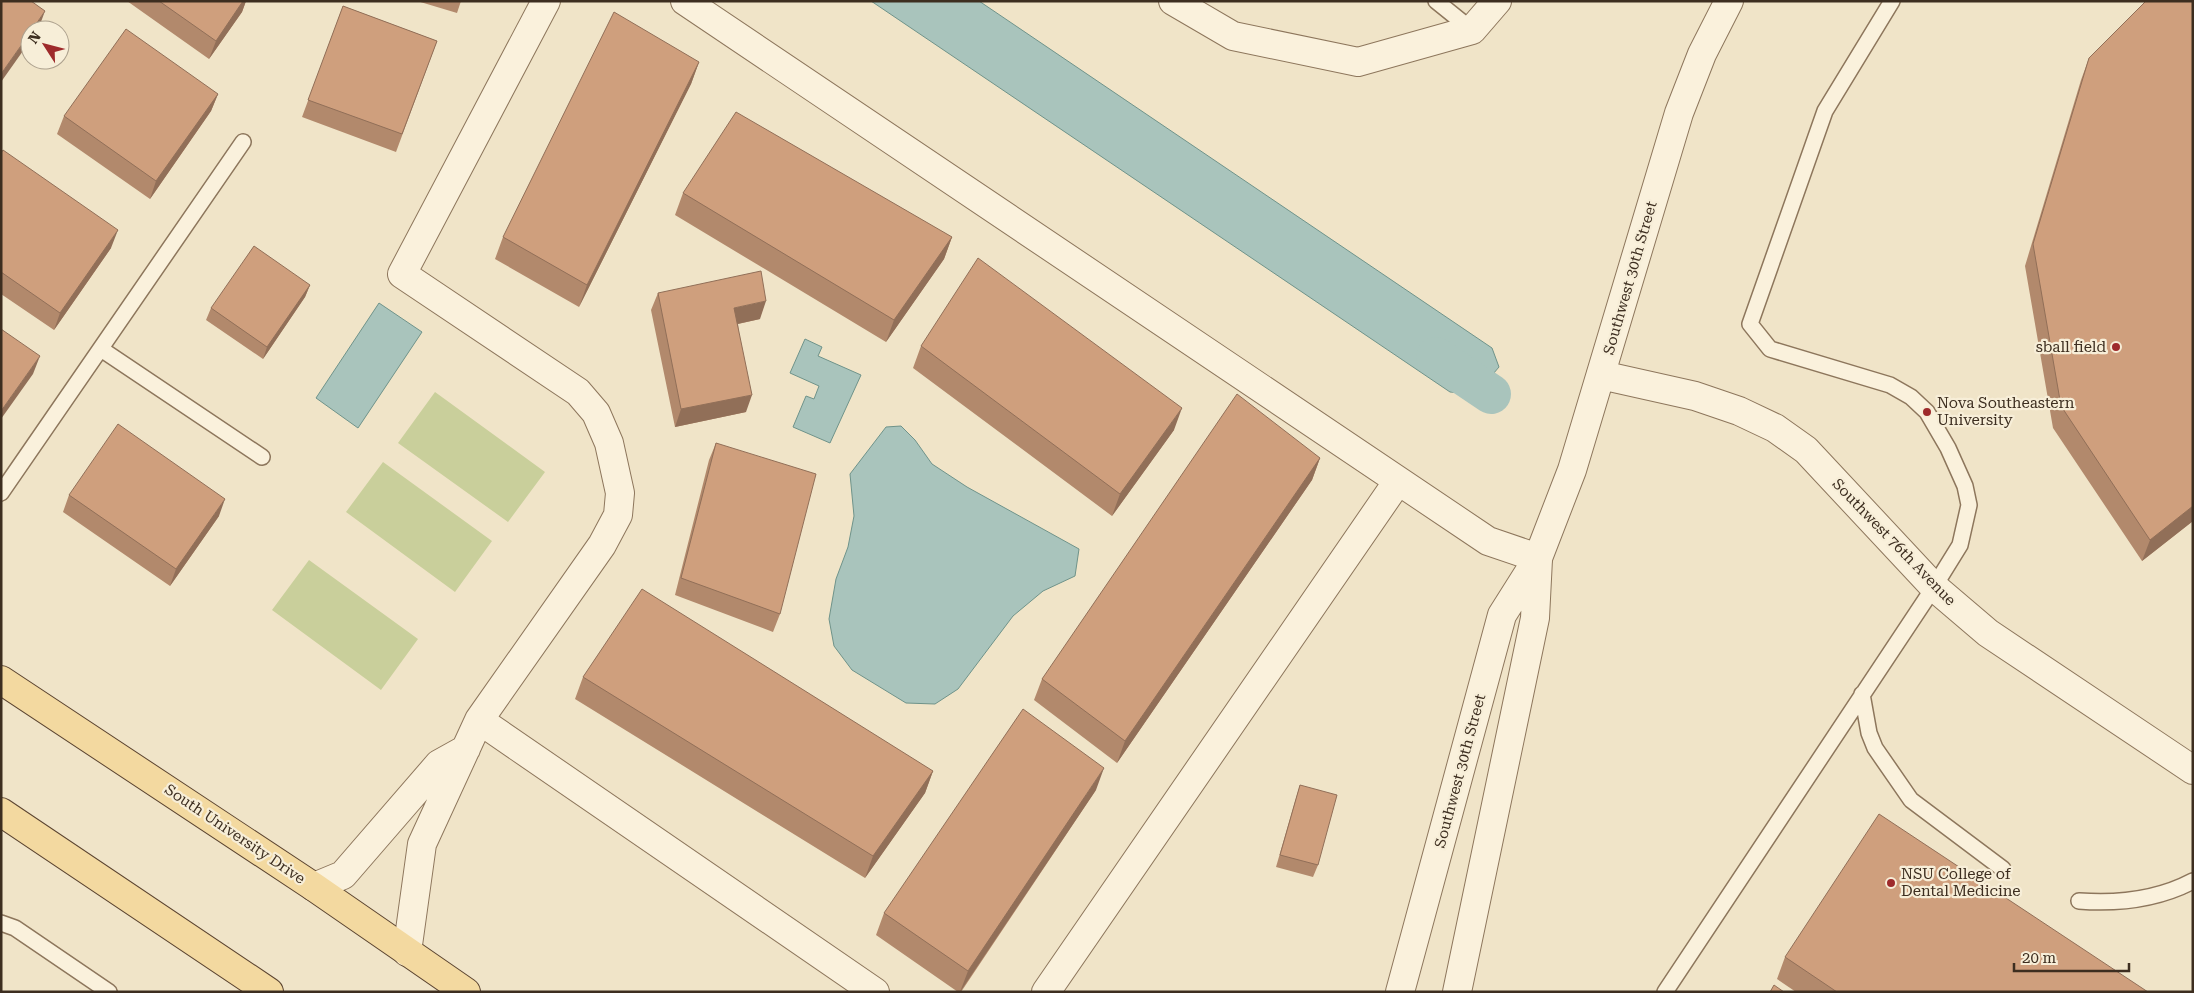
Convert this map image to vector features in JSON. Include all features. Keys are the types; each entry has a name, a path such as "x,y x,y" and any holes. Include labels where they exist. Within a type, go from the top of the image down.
{"main road":[{"name":"South University Drive","path":"1,680 314,887 466,992"},
{"path":"1,812 269,992"}],"street":[{"path":"407,952 422,844 479,720 602,545 618,515 620,493 609,443 596,413 578,392 402,274 546,1"},
{"path":"685,1 1488,541 1538,558"},
{"path":"1173,1 1233,36 1358,62 1472,30 1497,1"},
{"name":"Southwest 30th Street","path":"1400,992 1502,615 1538,558 1572,470 1679,113 1702,54 1729,1"},
{"name":"Southwest 76th Avenue","path":"1601,375 1695,396 1739,411 1775,428 1806,450 1934,587 1988,633 2193,770"},
{"path":"1046,992 1398,481"},
{"name":"Southwest 30th Street","path":"1457,992 1535,618 1538,558"},
{"path":"479,720 874,992"},
{"path":"314,887 343,875 439,764 466,749"}],"lane":[{"path":"1436,1 1472,30"},
{"path":"1665,992 1934,587 1960,544 1969,505 1965,486 1948,448 1927,412 1911,397 1890,385 1770,349 1750,324 1825,111 1892,1"},
{"path":"1,493 243,142"},
{"path":"101,349 262,457"},
{"path":"1862,694 1869,733 1875,748 1912,800 2003,869"},
{"path":"2079,901 2104,903 2138,900 2163,894 2193,881"},
{"path":"1,923 16,928 109,992"}],"green space":[{"path":"435,392 545,472 508,522 398,443"},
{"path":"383,462 492,541 455,592 346,512"},
{"path":"309,560 418,639 381,690 272,610"}],"water":[{"path":"871,1 979,1 1492,348 1499,367 1476,394 1450,392"},
{"path":"379,303 422,332 358,428 316,398"},
{"path":"805,339 822,347 818,356 861,375 830,443 793,427 806,396 814,399 819,386 790,373"},
{"path":"901,426 915,440 932,464 967,487 1079,549 1075,576 1043,591 1013,616 958,689 935,704 906,703 852,670 834,646 829,619 836,579 848,547 854,516 850,474 886,427"}],"building":[{"path":"1,1 31,1 45,11 39,20 20,20 20,47 1,74"},
{"path":"159,1 243,1 216,41"},
{"name":"sball field","path":"2146,1 2193,1 2193,506 2150,540 2061,406 2033,244 2089,58"},
{"path":"343,6 437,41 402,134 308,100"},
{"path":"614,12 699,62 587,285 503,237"},
{"path":"126,29 218,94 156,181 64,116"},
{"path":"736,112 952,237 894,320 683,193"},
{"path":"3,150 118,230 60,313 1,272 1,153"},
{"path":"254,246 310,285 267,347 211,308"},
{"path":"978,258 1182,408 1120,494 921,346"},
{"path":"761,271 766,301 734,308 752,395 681,409 658,293"},
{"path":"1,329 40,356 1,411"},
{"path":"1237,394 1320,458 1125,741 1042,679"},
{"path":"118,424 225,499 176,569 69,495"},
{"path":"716,443 816,474 780,614 681,578"},
{"path":"642,589 933,771 873,856 583,677"},
{"path":"1023,709 1104,768 968,971 884,913"},
{"path":"1300,785 1337,795 1318,865 1280,855"},
{"name":"NSU College of Dental Medicine","path":"1879,814 2148,992 1837,992 1785,957"},
{"path":"1774,985 1784,992 1770,992"}],"waterway":[{"path":"1436,357 1491,394"}],"place":[{"name":"sball field","path":"2116,347"},
{"name":"Nova Southeastern University","path":"1927,412"},
{"name":"NSU College of Dental Medicine","path":"1891,883"}]}
